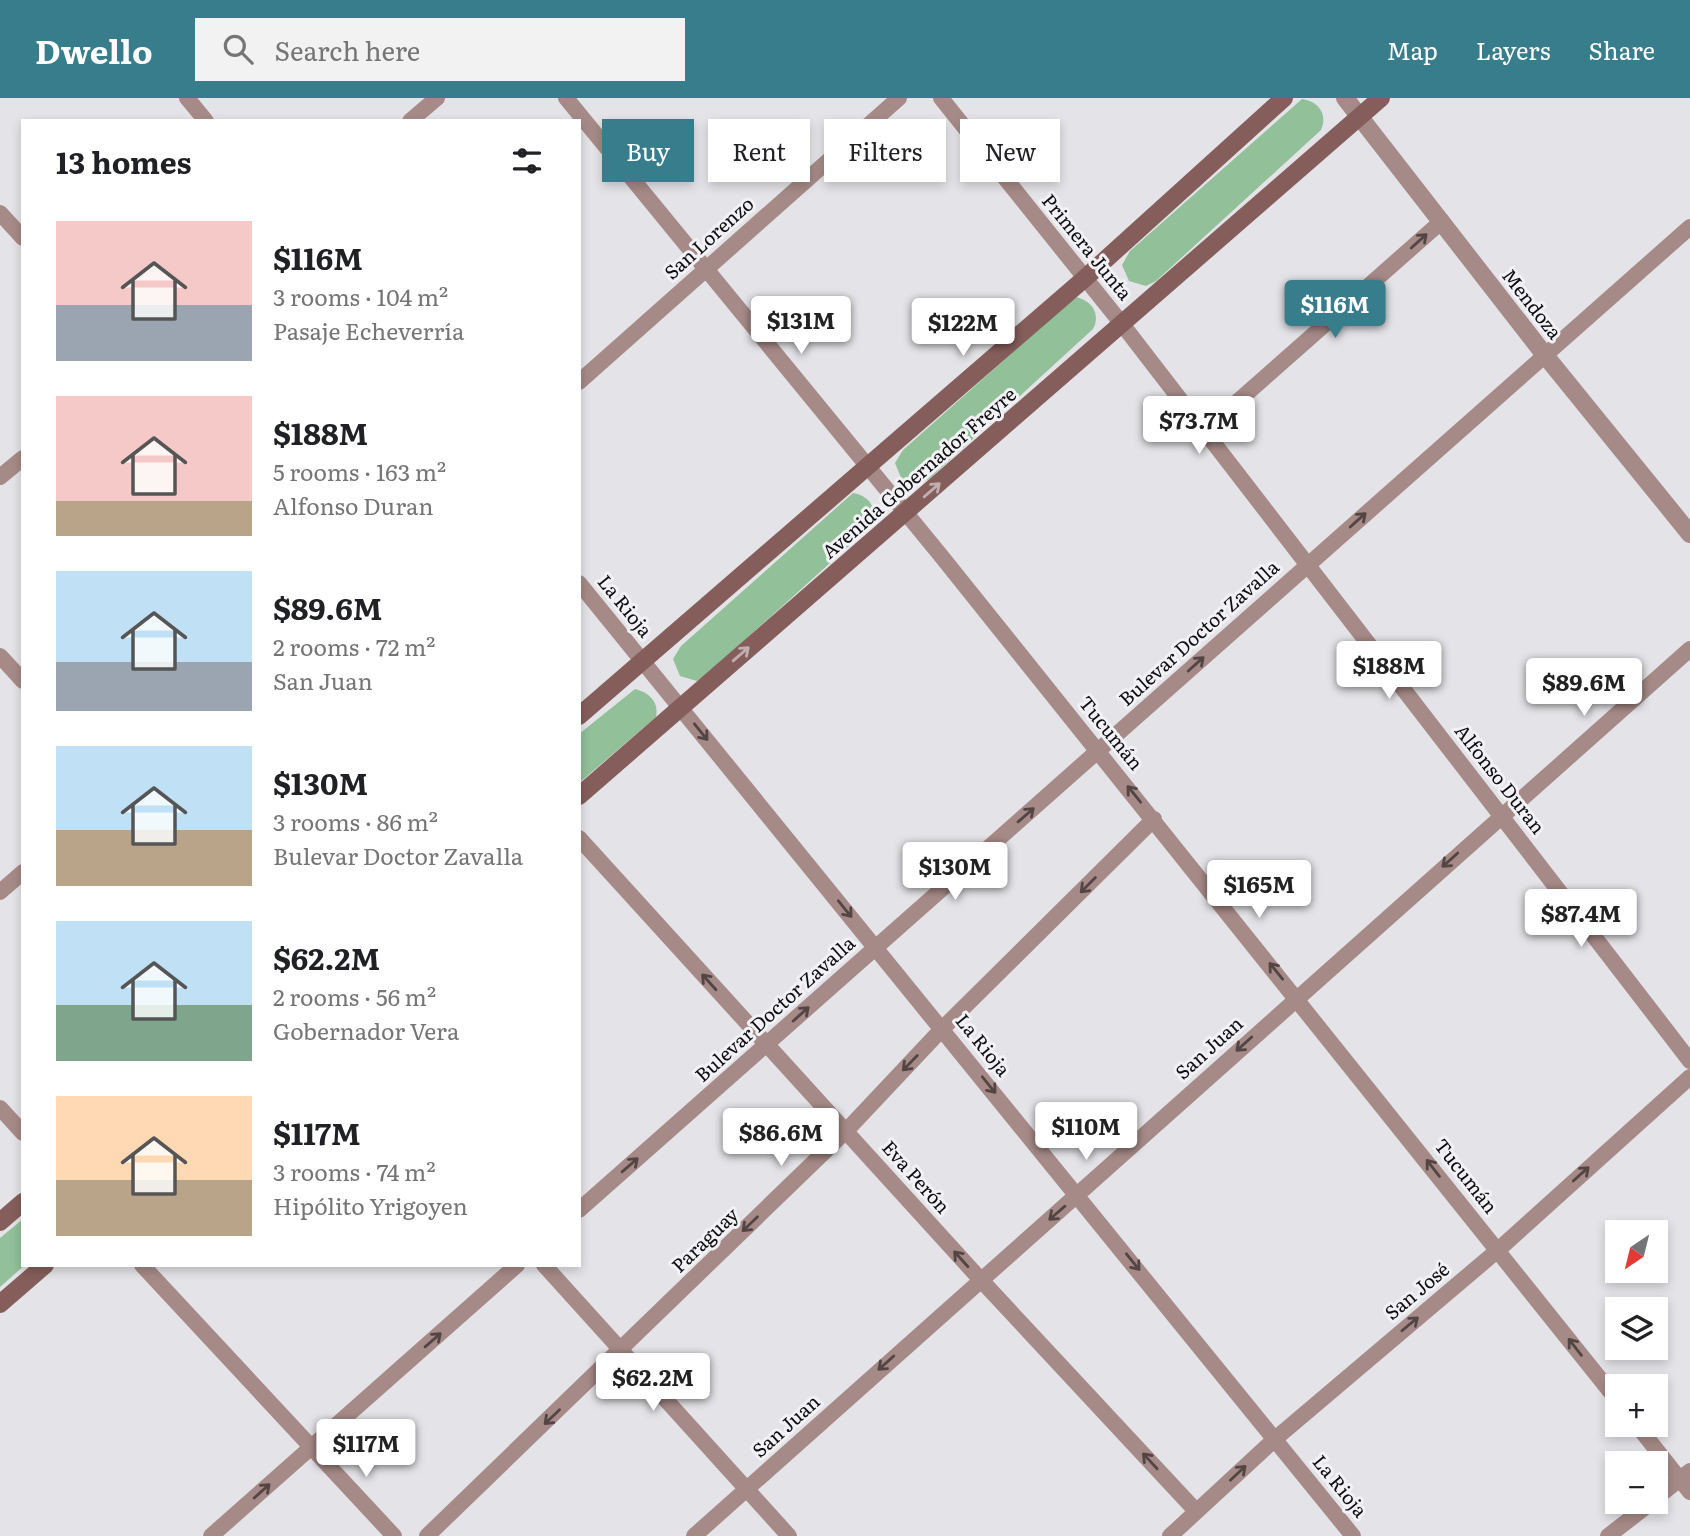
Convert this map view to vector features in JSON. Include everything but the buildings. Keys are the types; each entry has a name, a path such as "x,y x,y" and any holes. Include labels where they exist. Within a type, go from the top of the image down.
{"main road":[{"name":"Avenida Gobernador Freyre","path":"581,714 1084,279 1284,98"},
{"name":"Avenida Gobernador Freyre","path":"581,794 1381,98"},
{"path":"0,1222 21,1204"},
{"path":"0,1304 43,1267"}],"street":[{"path":"187,98 204,119"},
{"path":"413,119 436,98"},
{"name":"Tucumán","path":"566,98 907,512 1605,1385"},
{"name":"San Lorenzo","path":"581,380 899,98"},
{"name":"Primera Junta","path":"942,98 1122,324"},
{"name":"Mendoza","path":"1345,98 1544,354 1690,534"},
{"path":"0,213 21,235"},
{"path":"1203,432 1441,221"},
{"name":"Bulevar Doctor Zavalla","path":"581,1208 1690,227"},
{"name":"Alfonso Duran","path":"1122,324 1690,1061"},
{"path":"0,478 21,460"},
{"name":"La Rioja","path":"581,585 1078,1194 1353,1536"},
{"name":"San Juan","path":"694,1536 1501,814 1690,649"},
{"path":"0,656 21,679"},
{"name":"Paraguay","path":"427,1536 846,1131 943,1029 1154,819"},
{"name":"Eva Perón","path":"581,840 980,1279 1196,1511"},
{"path":"0,892 21,874"},
{"name":"San José","path":"1170,1536 1275,1439 1498,1250 1690,1077"},
{"path":"0,1108 21,1131"},
{"path":"144,1267 394,1536"},
{"path":"211,1536 515,1267"},
{"path":"546,1267 789,1536"},
{"path":"1648,1437 1687,1481 1668,1492"},
{"path":"1608,1536 1636,1514"}],"green space":[{"path":"1302,99 1313,103 1323,114 1321,130 1156,281 1146,286 1129,281 1122,265 1130,251"},
{"path":"1075,297 1086,301 1093,308 1096,318 1093,329 929,479 919,484 902,480 895,463 903,450"},
{"path":"853,493 864,497 871,504 874,514 872,525 706,675 697,681 680,676 673,659 681,646"},
{"path":"635,689 645,693 655,703 656,717 581,781 581,732"},
{"path":"21,1221 23,1267 0,1287 0,1238"}]}
